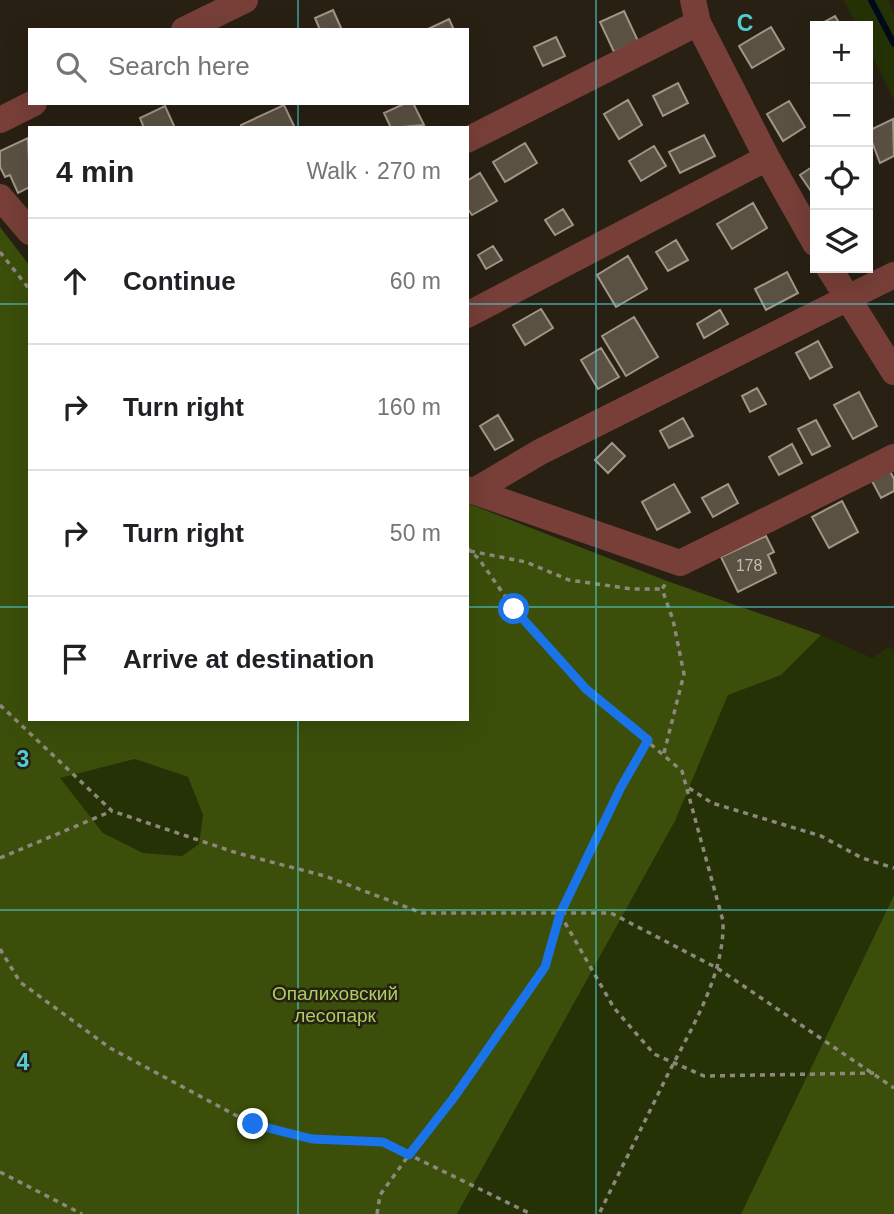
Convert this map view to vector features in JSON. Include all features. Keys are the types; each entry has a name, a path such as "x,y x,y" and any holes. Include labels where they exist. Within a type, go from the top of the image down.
{"street":[{"path":"188,28 245,0"},
{"path":"469,138 695,12 766,158 810,234"},
{"path":"0,120 30,105"},
{"path":"469,314 766,158"},
{"path":"0,197 28,231"},
{"path":"832,273 894,372"},
{"path":"471,490 540,452 894,275"},
{"path":"471,490 680,563 894,457"}],"path":[{"path":"0,252 28,287"},
{"path":"469,549 526,562 569,580 632,589 662,589"},
{"path":"469,549 514,609 586,689 682,771 689,788 698,834 723,921 724,945 717,968 690,1030 599,1214"},
{"path":"662,589 680,563"},
{"path":"662,589 673,620 684,674 664,753"},
{"path":"0,705 112,811 237,853 325,876 422,913 611,913 717,968 876,1073 894,1088"},
{"path":"377,1214 380,1195 455,1096 545,967 560,914 621,787 648,740"},
{"path":"689,788 712,803 821,836 862,858 894,867"},
{"path":"0,858 112,811"},
{"path":"560,914 614,1007 654,1054 704,1076 876,1073"},
{"path":"0,949 20,982 110,1048 253,1124 312,1139 383,1142 531,1214"},
{"path":"0,1172 82,1214"}],"green space":[{"path":"844,0 888,0 894,14 894,100 873,57 873,21 854,21"},
{"name":"Опалиховский лесопарк","path":"0,227 28,263 28,721 469,721 469,504 667,581 821,635 781,675 728,695 675,821 457,1214 0,1214","holes":["135,759 188,777 203,815 199,844 182,856 143,853 103,833 60,778"]},
{"path":"821,635 872,658 889,647 894,650 894,895 741,1214 457,1214 675,821 728,695 781,675"},
{"path":"135,759 188,777 203,815 199,844 182,856 143,853 103,833 59,778"},
{"path":"894,895 894,1214 741,1214"}],"building":[{"path":"333,10 341,28 319,28 315,18"},
{"path":"624,11 638,41 614,52 600,22"},
{"path":"449,19 453,28 430,28"},
{"path":"771,27 784,49 752,68 739,46"},
{"path":"556,37 565,56 543,66 534,47"},
{"path":"678,83 688,103 663,116 653,96"},
{"path":"628,100 642,125 619,139 604,114"},
{"path":"789,101 805,127 783,141 767,114"},
{"path":"284,105 294,126 241,126"},
{"path":"402,105 414,105 424,125 390,126 384,113"},
{"path":"165,106 174,126 143,126 140,118"},
{"path":"893,119 894,156 880,163 873,144 873,129"},
{"path":"704,135 715,156 680,173 669,152"},
{"path":"28,138 28,188 18,193 10,175 5,177 0,167 0,151"},
{"path":"525,143 537,163 505,182 493,162"},
{"path":"654,146 666,166 641,181 629,161"},
{"path":"810,168 810,190 800,175"},
{"path":"480,173 497,201 472,215 469,211 469,180"},
{"path":"753,203 767,228 732,249 717,224"},
{"path":"563,209 573,225 555,235 545,220"},
{"path":"676,240 688,260 668,271 656,252"},
{"path":"493,246 502,260 486,269 478,255"},
{"path":"628,256 647,289 616,307 597,275"},
{"path":"787,272 798,293 766,310 755,289"},
{"path":"541,309 553,328 525,345 513,325"},
{"path":"720,310 728,324 704,338 697,324"},
{"path":"634,317 658,357 626,376 602,336"},
{"path":"818,341 832,367 810,379 796,353"},
{"path":"601,348 619,377 598,389 581,360"},
{"path":"757,388 766,404 750,412 742,396"},
{"path":"859,392 877,426 853,439 834,405"},
{"path":"498,415 513,440 495,450 480,426"},
{"path":"683,418 693,436 669,448 660,431"},
{"path":"816,420 830,446 812,455 798,429"},
{"path":"612,443 625,456 608,473 595,460"},
{"path":"792,444 802,463 779,475 769,457"},
{"path":"890,471 894,479 894,491 881,498 872,481"},
{"path":"674,484 690,512 657,530 642,502"},
{"path":"728,484 738,503 713,517 702,498"},
{"path":"842,501 858,532 829,548 812,517"},
{"path":"766,536 774,552 768,555 776,573 738,592 721,557"}],"waterway":[{"path":"871,0 894,44"}],"route":[{"path":"253,1124 312,1139 383,1142 409,1155 455,1096 545,967 560,914 621,787 648,740 586,689 514,609"}]}
